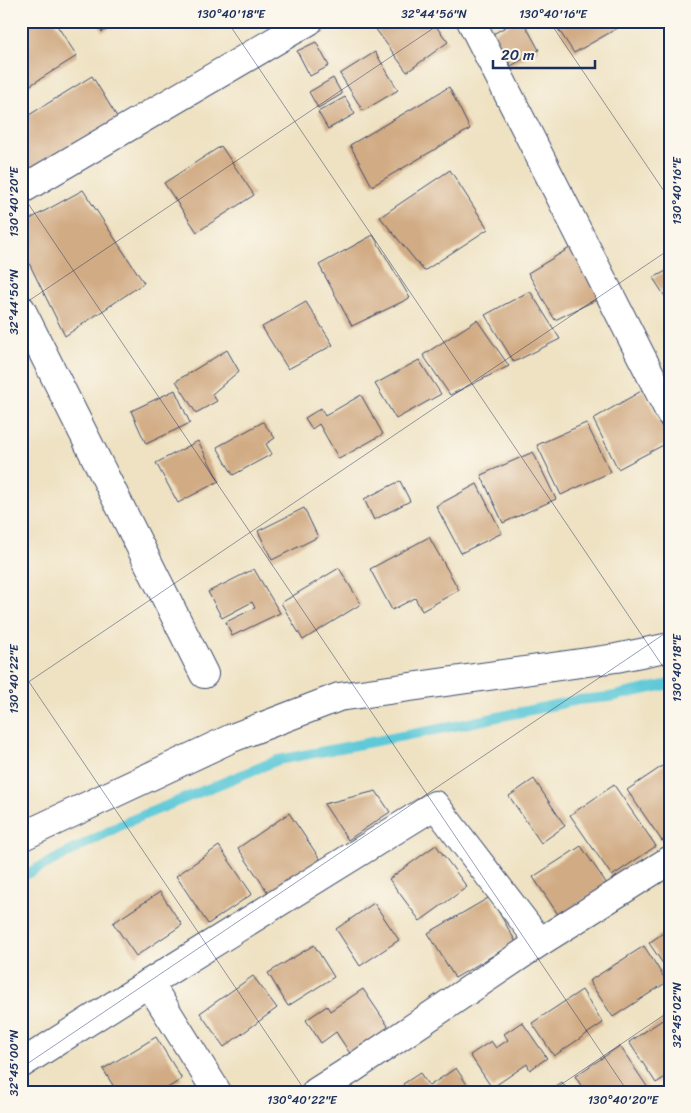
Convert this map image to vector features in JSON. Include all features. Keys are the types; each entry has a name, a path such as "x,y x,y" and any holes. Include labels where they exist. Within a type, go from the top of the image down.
{"street":[{"path":"21,190 309,21"},
{"path":"471,21 670,413"},
{"path":"21,308 204,674"},
{"path":"21,837 232,738 339,697 616,658 670,646"},
{"path":"21,1064 435,805 540,942"},
{"path":"316,1092 540,942 670,860"},
{"path":"149,983 217,1092"}],"building":[{"path":"21,21 54,21 77,56 21,91"},
{"path":"97,21 123,21 102,32"},
{"path":"384,21 432,21 448,42 407,72 375,28"},
{"path":"516,21 523,21 539,50 511,66 493,34"},
{"path":"553,21 630,21 574,53"},
{"path":"316,42 329,66 310,76 297,51"},
{"path":"375,52 398,90 363,111 340,74"},
{"path":"92,76 119,120 21,180 21,120"},
{"path":"333,78 342,94 318,108 309,92"},
{"path":"449,87 470,129 372,186 350,145"},
{"path":"345,97 355,114 328,129 318,112"},
{"path":"221,146 254,195 197,232 164,183"},
{"path":"450,170 488,229 424,271 380,217"},
{"path":"83,190 144,283 65,336 21,247 21,224"},
{"path":"373,235 410,298 352,326 319,265"},
{"path":"573,246 600,298 555,320 528,273"},
{"path":"670,269 670,304 653,278"},
{"path":"530,291 560,339 514,362 485,315"},
{"path":"306,302 333,345 288,369 262,327"},
{"path":"477,320 509,366 450,395 423,355"},
{"path":"227,350 239,371 212,394 217,401 196,413 176,381"},
{"path":"419,360 441,394 396,419 375,384"},
{"path":"175,390 190,423 146,444 131,411"},
{"path":"643,390 669,442 618,469 593,419"},
{"path":"361,395 383,434 339,459 319,424 312,429 305,418 321,408 325,416"},
{"path":"263,422 275,438 266,444 272,454 233,475 217,447"},
{"path":"586,423 611,472 561,495 537,445"},
{"path":"198,441 219,481 178,503 156,463"},
{"path":"533,452 556,499 503,523 481,475"},
{"path":"400,481 410,501 374,520 364,499"},
{"path":"477,484 502,533 461,553 436,506"},
{"path":"304,508 318,537 272,560 258,531"},
{"path":"429,537 459,590 422,611 415,598 392,610 370,569"},
{"path":"339,568 361,604 303,640 281,603"},
{"path":"254,569 280,613 232,636 226,622 255,608 252,602 222,618 208,592"},
{"path":"670,761 670,836 662,841 627,790"},
{"path":"534,779 565,826 541,843 509,796"},
{"path":"614,785 656,846 612,876 570,815"},
{"path":"376,791 390,812 348,840 324,804"},
{"path":"289,813 322,862 271,897 238,848"},
{"path":"436,845 467,887 420,921 389,879"},
{"path":"219,846 252,894 208,924 176,876"},
{"path":"581,846 607,884 559,916 533,877"},
{"path":"160,892 182,925 136,956 113,923"},
{"path":"490,897 516,942 455,978 428,933"},
{"path":"374,903 399,940 360,966 336,929"},
{"path":"670,928 670,974 649,943"},
{"path":"314,945 334,977 288,1006 268,973"},
{"path":"644,946 667,982 613,1017 589,981"},
{"path":"253,976 277,1008 224,1047 200,1013"},
{"path":"363,989 390,1029 351,1055 336,1032 321,1043 306,1020 327,1006 330,1011"},
{"path":"582,990 603,1023 554,1056 532,1023"},
{"path":"670,1015 670,1074 656,1083 629,1042"},
{"path":"522,1022 547,1058 530,1070 527,1064 492,1088 470,1055 491,1041 496,1048 508,1040 504,1034"},
{"path":"156,1037 182,1079 161,1092 117,1092 103,1069"},
{"path":"620,1046 648,1088 642,1092 585,1092 575,1076"},
{"path":"456,1068 472,1092 409,1092 403,1084 420,1073 429,1086"},
{"path":"562,1082 568,1092 548,1092"}],"waterway":[{"path":"21,877 127,822 278,760 578,700 610,697 670,684"}]}
